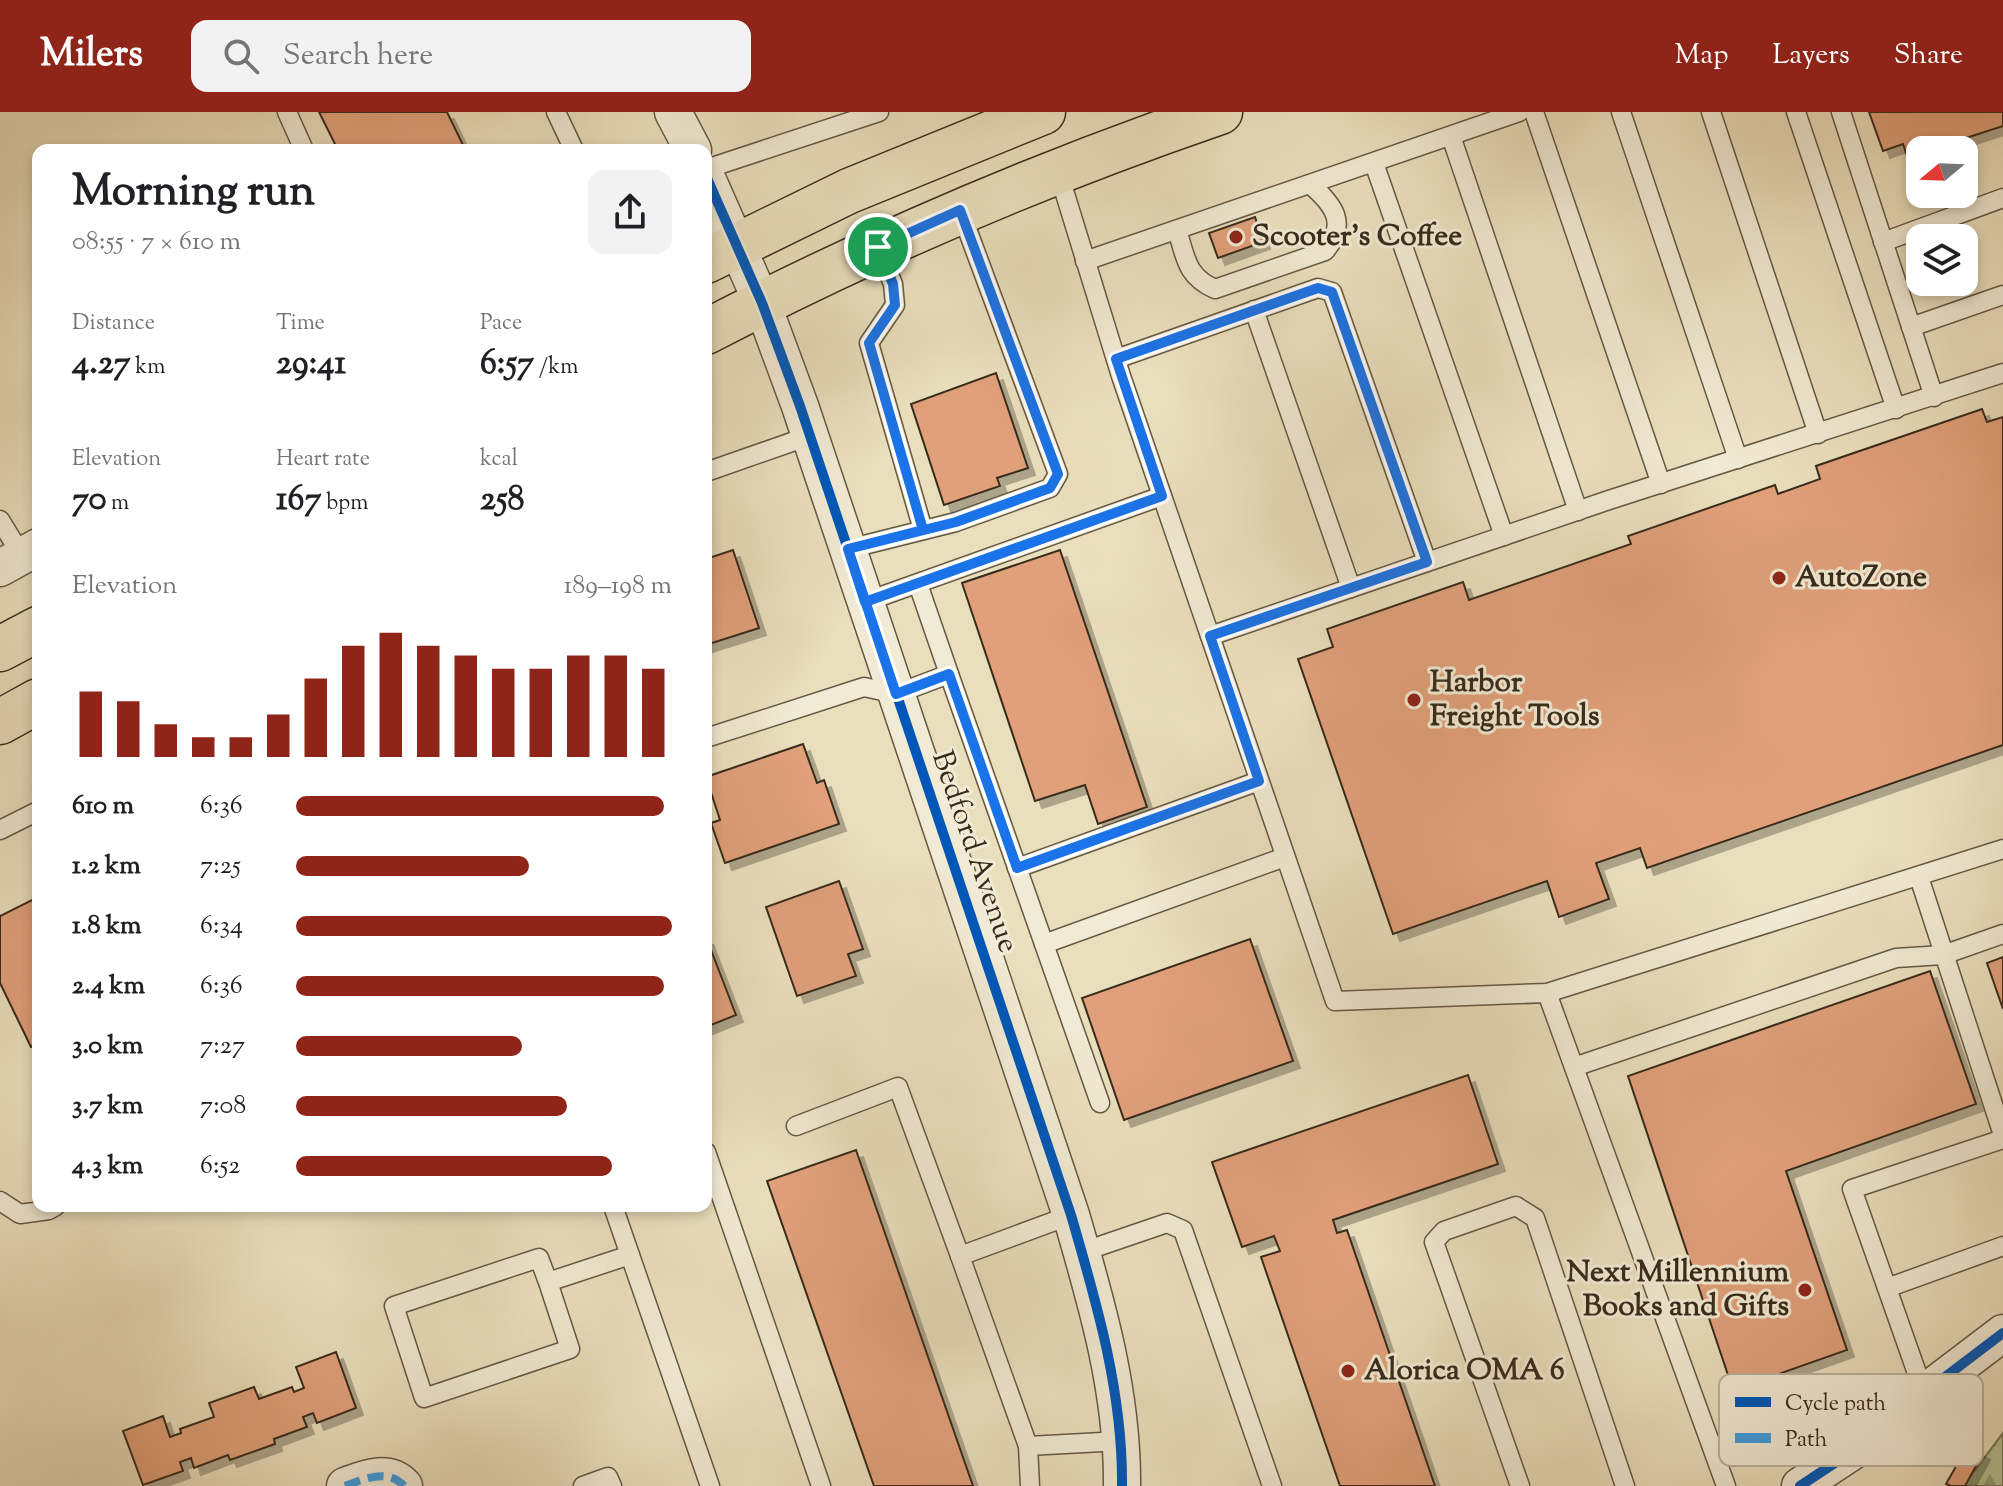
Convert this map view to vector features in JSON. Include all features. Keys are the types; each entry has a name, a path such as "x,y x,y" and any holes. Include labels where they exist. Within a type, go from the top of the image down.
{"main road":[{"path":"722,252 849,191 1043,112"},
{"path":"712,329 960,210 1220,112"},
{"path":"0,649 32,632"},
{"path":"0,722 32,704"}],"street":[{"path":"673,112 690,144"},
{"name":"Bedford Avenue","path":"712,204 722,252 762,303 848,549 1071,1215 1106,1343 1121,1441 1122,1486"},
{"path":"1949,1374 2003,1333"},
{"path":"1800,1486 1830,1466"},
{"path":"345,1486 366,1478 395,1481"}],"lane":[{"path":"287,112 301,144"},
{"path":"556,112 571,144"},
{"path":"712,167 879,112"},
{"path":"1085,261 1519,112"},
{"path":"1534,112 1661,484"},
{"path":"1621,112 1738,459"},
{"path":"1711,112 1818,434"},
{"path":"1796,112 1896,409"},
{"path":"1841,112 1934,397"},
{"path":"1451,136 1578,511"},
{"path":"1374,163 1504,536"},
{"path":"1058,171 1116,359 1335,1001 1547,993 2003,849"},
{"path":"1177,230 1191,273 1215,289 1325,251 1336,238 1337,224 1330,202 1311,185"},
{"path":"1883,242 2003,198"},
{"path":"848,549 956,522 1050,488 1058,474 960,210"},
{"path":"878,247 893,284 895,305 869,343 923,530"},
{"path":"1116,359 1318,288 1332,292 1427,562"},
{"path":"1911,327 2003,295"},
{"path":"1254,310 1351,588"},
{"path":"1210,636 1578,511 2003,373"},
{"path":"712,470 809,436"},
{"path":"865,602 1162,496"},
{"path":"0,520 20,557"},
{"path":"918,584 1100,1103"},
{"path":"712,736 864,687 896,694 949,674"},
{"path":"1017,868 1259,781"},
{"path":"0,830 32,814"},
{"path":"1044,944 1285,857"},
{"path":"1917,1374 1852,1189 2003,1137 1919,877"},
{"path":"1574,1067 1896,958 1943,955 2003,934"},
{"path":"1547,993 1726,1486"},
{"path":"796,1126 898,1087 1028,1446 1030,1486"},
{"path":"712,1169 821,1486"},
{"path":"0,1201 20,1214 34,1212"},
{"path":"1520,1486 1434,1242 1444,1231 1516,1206 1535,1218 1625,1486"},
{"path":"615,1212 710,1486"},
{"path":"960,1256 1071,1215"},
{"path":"1082,1252 1167,1223 1183,1230 1272,1486"},
{"path":"1887,1288 2003,1246"},
{"path":"548,1282 630,1255"},
{"path":"539,1258 548,1282 570,1349 424,1398 394,1306 539,1258"},
{"path":"1028,1446 1121,1441"},
{"path":"583,1486 608,1477 612,1486"}],"green space":[{"path":"2003,1433 2003,1486 1963,1486 1978,1466 1983,1466 1983,1460"}],"building":[{"path":"319,112 447,112 463,144 335,144"},
{"path":"1869,112 2003,112 2003,126 1972,136 1906,136 1906,153 1903,144 1883,151"},
{"name":"Scooter's Coffee","path":"1255,217 1263,242 1218,258 1209,233"},
{"path":"996,373 1028,468 997,478 1000,486 944,505 911,404"},
{"path":"1982,409 1987,422 2003,417 2003,745 1647,868 1640,848 1596,863 1609,899 1559,917 1547,881 1393,934 1298,659 1333,647 1327,629 1463,582 1469,600 1631,544 1628,536 1775,485 1778,494 1820,479 1816,466"},
{"path":"733,550 759,628 712,643 712,557"},
{"path":"1060,550 1147,807 1098,824 1085,785 1035,801 962,583"},
{"path":"803,744 817,783 824,780 839,824 725,863 712,826 712,823 720,820 712,795 712,775"},
{"path":"839,881 863,949 848,954 856,976 797,996 766,907"},
{"path":"32,900 31,1047 0,983 0,916"},
{"path":"1250,939 1293,1061 1124,1120 1082,998"},
{"path":"712,953 736,1015 712,1025"},
{"path":"2003,957 2003,1009 1987,963"},
{"path":"1930,971 1976,1104 1786,1171 1847,1350 1779,1374 1728,1374 1628,1076"},
{"name":"Alorica OMA 6","path":"1468,1075 1498,1164 1333,1220 1337,1233 1347,1230 1435,1486 1340,1486 1261,1257 1280,1251 1274,1236 1242,1247 1212,1162"},
{"path":"856,1150 973,1486 874,1486 767,1181"},
{"path":"336,1352 356,1408 317,1423 313,1413 303,1417 307,1427 274,1439 275,1444 230,1460 228,1455 194,1468 191,1458 180,1462 183,1471 143,1485 123,1431 163,1416 170,1437 181,1433 180,1429 214,1417 209,1403 254,1387 259,1399 292,1387 294,1392 304,1388 296,1367"},
{"path":"1956,1466 1976,1466 1965,1486 1946,1484"}],"marked path":[{"path":"345,1486 383,1476 391,1477 404,1486"}],"cycle path":[{"path":"712,190 762,303 800,406 1071,1215 1107,1349 1118,1417 1122,1486"},
{"path":"1949,1374 2003,1333"},
{"path":"1800,1486 1830,1466"}],"place":[{"name":"Scooter's Coffee","path":"1236,237"},
{"name":"AutoZone","path":"1779,578"},
{"name":"Harbor Freight Tools","path":"1414,700"},
{"name":"Next Millennium Books and Gifts","path":"1805,1290"},
{"name":"Alorica OMA 6","path":"1348,1371"}],"route":[{"path":"878,247 893,284 895,305 869,343 923,530 848,549 865,602 896,694 949,674 1017,868 1259,781 1210,636 1427,562 1332,292 1318,288 1116,359 1162,496 865,602 848,549 956,522 1050,488 1058,474 960,210 878,247"}]}
